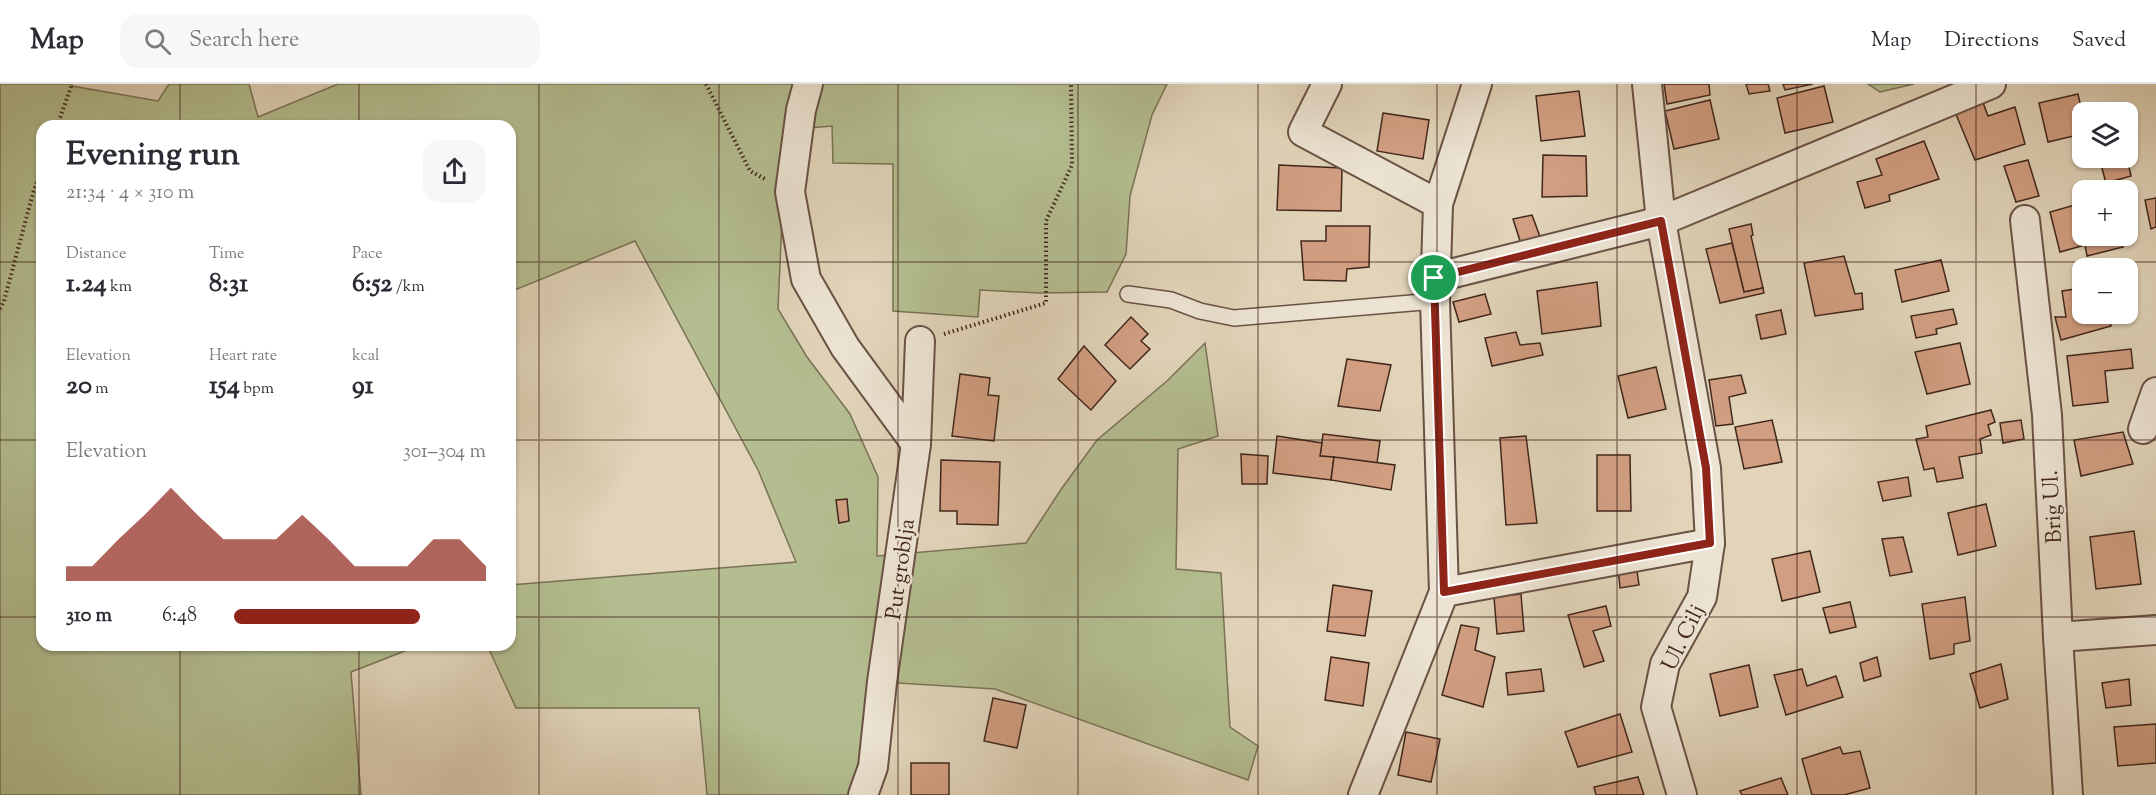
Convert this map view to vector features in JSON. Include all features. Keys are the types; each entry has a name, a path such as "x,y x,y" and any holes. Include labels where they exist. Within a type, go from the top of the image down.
{"street":[{"path":"808,84 801,110 790,192 806,279 845,347 916,444"},
{"path":"1327,84 1303,132 1438,204"},
{"path":"1363,795 1444,592 1434,290 1438,204 1477,84"},
{"name":"Ul. Cilj","path":"1647,84 1661,221 1706,468 1710,543 1702,597 1665,664 1656,707 1682,795"},
{"path":"1434,290 1661,221 1991,84"},
{"name":"Brig Ul.","path":"2025,220 2047,415 2068,795"},
{"name":"Put groblja","path":"863,795 873,767 882,682 916,444 920,341"},
{"path":"2144,429 2156,393"},
{"path":"1444,592 1710,543"},
{"path":"2058,637 2156,630"}],"lane":[{"path":"1128,294 1171,300 1200,311 1234,318 1434,290"}],"path":[{"path":"59,120 72,84"},
{"path":"706,84 750,171 790,192"},
{"path":"920,341 1046,303 1046,221 1072,165 1071,84"},
{"path":"0,309 36,185"}],"green space":[{"path":"0,84 72,84 72,86 158,101 169,84 249,84 258,117 338,84 1167,84 1152,115 1130,196 1126,254 1107,292 1039,293 980,290 978,317 893,311 893,164 833,163 832,126 786,130 778,309 807,357 850,414 878,477 877,556 1026,543 1097,440 1167,381 1205,343 1218,436 1178,449 1176,569 1221,573 1230,727 1258,746 1248,780 995,689 882,682 863,795 707,795 699,708 516,708 490,651 516,651 516,585 796,562 758,470 635,241 516,290 516,120 36,120 36,651 405,651 351,672 361,795 0,795"},
{"path":"1868,84 1914,84 1880,92"}],"building":[{"path":"1664,84 1709,84 1710,95 1667,104"},
{"path":"1746,84 1768,84 1770,91 1749,94"},
{"path":"1783,84 1813,84 1785,90"},
{"path":"1824,86 1833,122 1785,133 1777,98"},
{"path":"1579,91 1585,136 1541,141 1536,96"},
{"path":"2078,94 2080,102 2072,102 2072,136 2048,142 2039,103"},
{"path":"1710,100 1719,139 1674,149 1665,111"},
{"path":"1982,100 1988,116 2015,107 2025,144 1975,160 1955,112"},
{"path":"1383,113 1429,120 1423,159 1377,151"},
{"path":"1924,141 1939,179 1889,195 1890,201 1865,208 1857,182 1882,175 1876,159"},
{"path":"1543,155 1586,156 1587,196 1542,197"},
{"path":"2028,160 2039,196 2016,202 2004,166"},
{"path":"1279,165 1342,168 1341,211 1277,210"},
{"path":"2102,168 2129,168 2131,176 2105,180"},
{"path":"2156,198 2156,227 2151,229 2145,200"},
{"path":"2072,206 2072,246 2081,246 2060,252 2050,212"},
{"path":"1532,215 1542,242 1522,247 1513,219"},
{"path":"1751,224 1753,235 1751,236 1763,288 1744,292 1729,229"},
{"path":"1326,226 1370,226 1369,267 1347,269 1346,281 1304,280 1301,241 1326,241"},
{"path":"1732,243 1744,292 1763,288 1764,293 1720,303 1706,249"},
{"path":"2085,246 2123,247 2087,256"},
{"path":"1844,256 1855,294 1862,293 1863,309 1815,316 1804,263"},
{"path":"1941,260 1949,291 1902,302 1895,270"},
{"path":"1597,282 1601,326 1542,334 1537,291"},
{"path":"2072,290 2072,324 2110,324 2111,326 2061,340 2055,317 2066,317 2062,291"},
{"path":"1485,294 1491,314 1459,322 1453,302"},
{"path":"1953,309 1957,324 1936,329 1937,334 1916,338 1911,316"},
{"path":"1781,310 1786,334 1761,339 1756,315"},
{"path":"1131,317 1148,334 1141,341 1150,349 1130,369 1105,345"},
{"path":"1516,332 1520,345 1540,343 1543,355 1492,366 1485,338"},
{"path":"1960,343 1970,384 1927,394 1915,352"},
{"path":"1084,346 1116,381 1091,410 1058,379"},
{"path":"2131,349 2133,368 2105,371 2108,402 2073,406 2067,356"},
{"path":"1347,359 1391,365 1380,411 1338,406"},
{"path":"1656,367 1666,409 1628,418 1618,376"},
{"path":"960,374 990,378 988,395 999,396 994,441 952,436"},
{"path":"1741,375 1746,393 1729,397 1733,424 1716,426 1709,380"},
{"path":"1991,410 1995,422 1988,425 1991,435 1980,439 1982,453 1959,457 1963,478 1937,482 1934,468 1924,470 1916,439 1928,437 1926,426"},
{"path":"1772,420 1782,462 1744,469 1735,427"},
{"path":"2021,420 2024,439 2003,443 2000,423"},
{"path":"2123,432 2133,464 2081,476 2074,440"},
{"path":"1323,434 1380,441 1377,463 1320,456"},
{"path":"1277,436 1322,443 1320,456 1334,457 1331,480 1273,473"},
{"path":"1526,436 1537,523 1506,525 1500,438"},
{"path":"1241,454 1268,456 1267,484 1242,484"},
{"path":"1597,455 1630,455 1631,511 1597,511"},
{"path":"1334,457 1395,465 1391,490 1331,480"},
{"path":"941,460 1000,462 998,525 957,524 957,511 940,511"},
{"path":"1908,477 1911,496 1883,501 1878,482"},
{"path":"847,499 849,521 839,523 836,500"},
{"path":"1986,504 1996,546 1958,555 1948,513"},
{"path":"2134,531 2141,584 2096,589 2090,537"},
{"path":"1903,537 1912,572 1890,576 1882,539"},
{"path":"1810,551 1820,592 1782,601 1772,559"},
{"path":"1636,565 1639,585 1620,588 1618,567"},
{"path":"1333,585 1372,591 1365,636 1327,631"},
{"path":"1521,594 1524,631 1497,634 1494,597"},
{"path":"1965,597 1970,641 1954,644 1954,654 1930,659 1922,604"},
{"path":"1850,602 1856,627 1830,633 1823,608"},
{"path":"1606,606 1611,626 1593,631 1604,661 1584,667 1568,615"},
{"path":"1461,625 1479,628 1475,650 1495,657 1483,707 1442,695"},
{"path":"1331,657 1369,663 1363,706 1325,700"},
{"path":"1877,657 1881,676 1864,681 1860,663"},
{"path":"2001,664 2008,699 1980,708 1970,674"},
{"path":"1749,665 1758,707 1720,716 1710,674"},
{"path":"1541,669 1544,691 1508,695 1506,673"},
{"path":"1802,669 1807,686 1836,676 1843,697 1786,715 1774,675"},
{"path":"2129,679 2131,705 2106,708 2102,683"},
{"path":"993,698 1026,705 1017,748 984,741"},
{"path":"1620,714 1632,752 1578,767 1565,732"},
{"path":"2156,724 2156,763 2118,766 2114,727"},
{"path":"1406,732 1440,739 1431,782 1398,775"},
{"path":"1840,747 1843,754 1860,751 1870,788 1844,795 1812,795 1802,759"},
{"path":"911,763 949,763 949,795 911,795"},
{"path":"1638,777 1644,795 1596,795 1594,787"},
{"path":"1781,778 1788,795 1742,795 1740,791"}],"route":[{"path":"1661,221 1706,468 1710,543 1444,592 1434,278 1661,221"}]}
